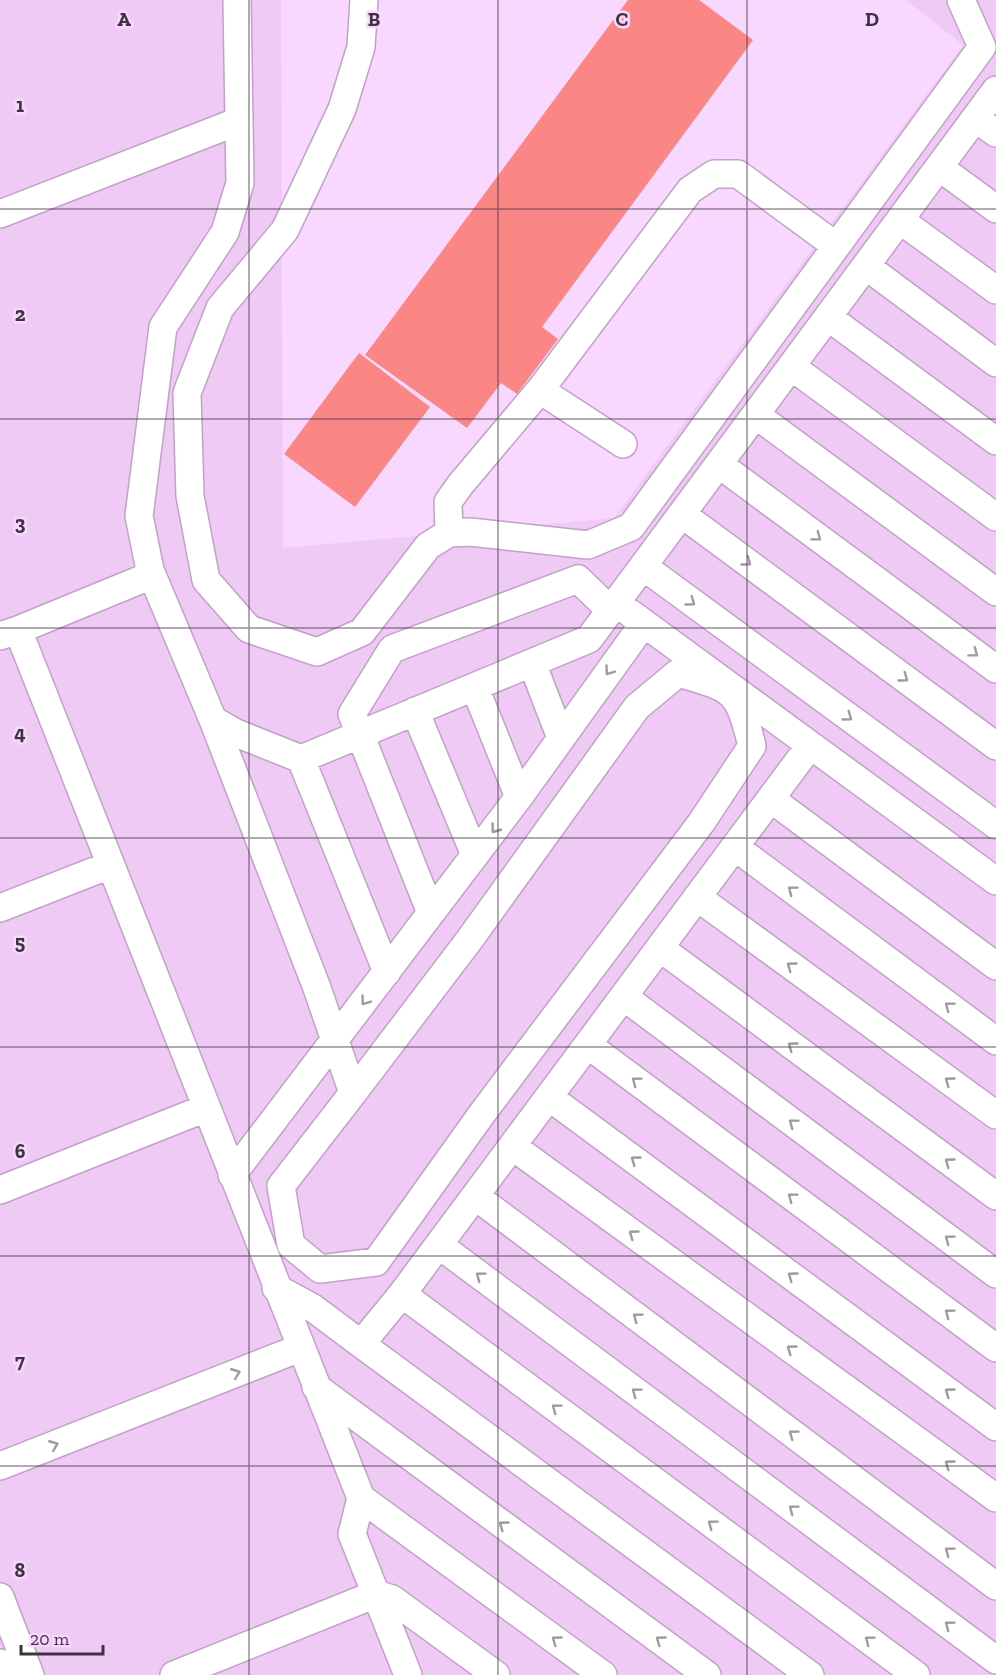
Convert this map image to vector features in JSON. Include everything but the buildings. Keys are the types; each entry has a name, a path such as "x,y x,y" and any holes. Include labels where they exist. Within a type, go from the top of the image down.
{"lane":[{"path":"237,0 240,183 225,232 163,327 139,516 152,575 213,720 337,1040 353,1093"},
{"path":"363,0 361,46 342,109 285,230 220,308 187,393 190,496 206,580 249,628 316,652 362,632 428,546 448,533 470,532 588,544 631,527 982,47 961,0"},
{"path":"213,720 236,733 301,759 589,639 939,167 986,125 996,90"},
{"path":"0,214 239,121"},
{"path":"939,167 996,209"},
{"path":"448,533 448,502 540,390 690,190 714,174 738,174 836,246"},
{"path":"900,220 996,290"},
{"path":"866,266 996,363"},
{"path":"828,317 996,441"},
{"path":"792,366 996,517"},
{"path":"540,390 623,444"},
{"path":"756,415 996,592"},
{"path":"720,465 996,669"},
{"path":"683,515 996,746"},
{"path":"644,567 996,825"},
{"path":"152,575 9,633 110,866 315,1387 361,1498 603,1675"},
{"path":"431,914 352,714 392,649 579,579 614,607 644,623 809,747 996,881"},
{"path":"232,1175 476,855 644,623"},
{"path":"532,663 561,738"},
{"path":"678,673 722,686 742,708 752,746 701,823 481,1115 376,1262 320,1269 291,1245 281,1186 353,1093 470,939 638,707 678,673"},
{"path":"475,688 519,797"},
{"path":"415,711 476,855"},
{"path":"361,1344 439,1245 809,747"},
{"path":"301,759 387,972"},
{"path":"771,799 996,966"},
{"path":"735,847 996,1041"},
{"path":"0,908 110,866"},
{"path":"698,897 996,1115"},
{"path":"660,948 996,1196"},
{"path":"624,997 996,1274"},
{"path":"588,1045 996,1348"},
{"path":"549,1097 996,1427"},
{"path":"0,1190 206,1108"},
{"path":"512,1146 996,1498"},
{"path":"475,1196 996,1586"},
{"path":"439,1245 996,1660"},
{"path":"276,1288 313,1308 810,1675"},
{"path":"402,1294 916,1675"},
{"path":"0,1466 300,1348"},
{"path":"315,1387 707,1675"},
{"path":"361,1498 352,1534 408,1675"},
{"path":"174,1675 376,1594 392,1599 496,1675"},
{"path":"0,1597 30,1675"},
{"path":"0,1662 5,1675"}],"shaded area":[{"path":"0,0 281,0 283,548 614,518 963,45 906,0 996,0 996,1675 8,1675 0,1657"}]}
